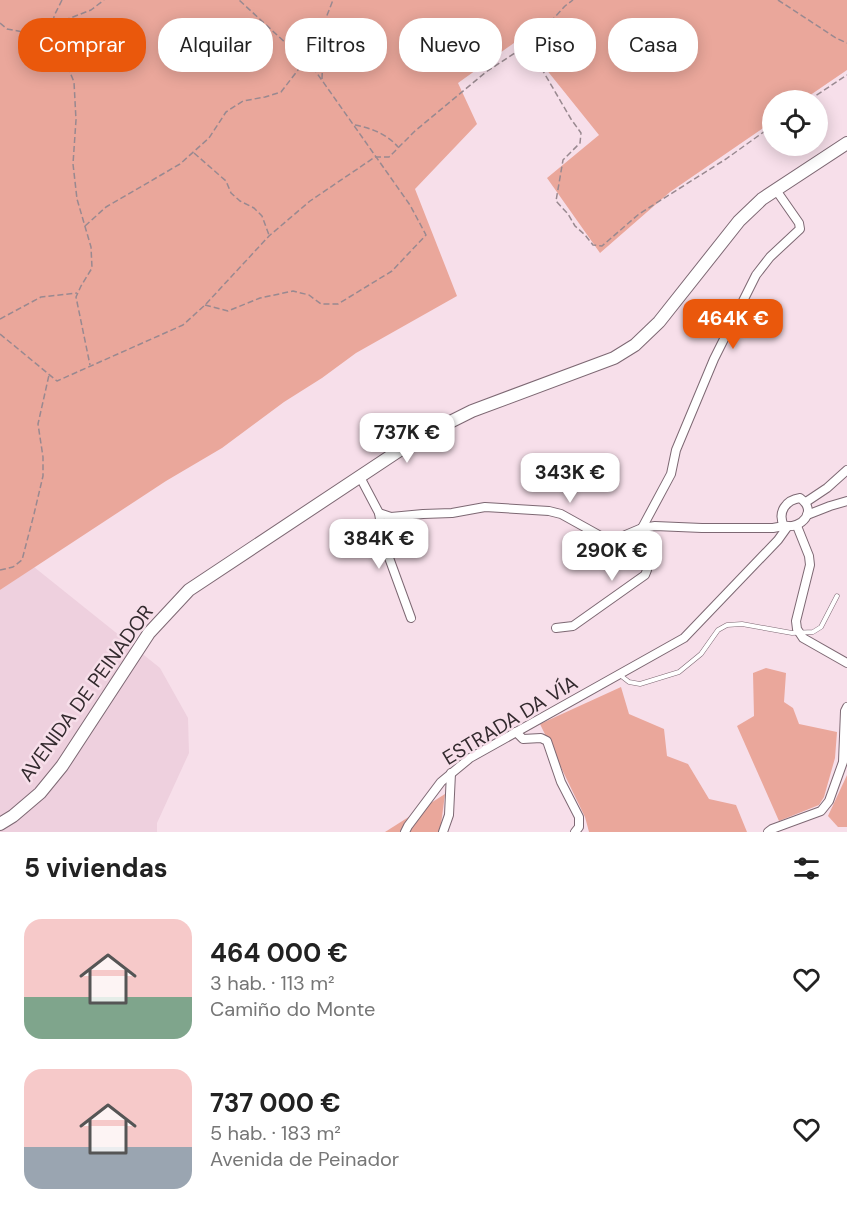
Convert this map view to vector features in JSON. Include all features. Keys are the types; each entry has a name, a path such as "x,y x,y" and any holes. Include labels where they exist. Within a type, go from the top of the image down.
{"street":[{"name":"AVENIDA DE PEINADOR","path":"0,824 40,793 62,766 149,633 189,590 418,438 472,411 614,358 635,345 659,322 739,221 762,200 847,143"},
{"path":"556,628 573,626 645,575 647,570 641,539 642,528 671,474 676,450 714,359 756,275 770,257 800,230 799,223 776,190"},
{"path":"806,502 828,489 847,470"},
{"path":"360,477 379,513 384,544 411,618"},
{"path":"807,515 806,502 800,498 792,499 786,504 781,520 789,526 809,555 810,565 796,621 797,629 803,638 847,663"},
{"path":"379,513 391,517 452,513 485,507 549,511 561,514 606,539 616,540 642,528 654,526 702,528 789,526 807,515 847,501"},
{"name":"ESTRADA DA VÍA","path":"405,832 441,782 470,758 684,638 789,526"},
{"path":"768,832 821,811 829,801 843,762 847,707"},
{"path":"516,732 523,740 541,738 547,741 561,782 579,817 579,827 575,832"},
{"path":"443,832 449,816 451,773"}],"lane":[{"path":"620,674 629,682 639,684 679,672 701,654 718,630 727,625 742,624 792,633 813,632 821,627 837,596"}],"path":[{"path":"54,18 62,0"},
{"path":"70,18 91,10 104,0"},
{"path":"239,0 285,43"},
{"path":"326,18 333,0"},
{"path":"554,18 573,0"},
{"path":"778,0 847,43"},
{"path":"0,23 7,29 18,31"},
{"path":"0,334 57,381 183,325 205,305 269,236 310,201 375,158 389,157 415,131 486,72 514,54"},
{"path":"70,72 74,82 76,120 73,164 76,199 91,247 92,268 76,297 90,366"},
{"path":"85,226 106,207 180,164 208,138 226,112 243,101 281,92 296,72"},
{"path":"205,305 228,311 260,298 293,291 309,295 321,304 338,304 392,272 426,235 410,205 316,72"},
{"path":"322,72 322,81"},
{"path":"544,72 581,133 580,143 563,160 556,201 593,245 602,246 639,214 726,159 762,133"},
{"path":"824,90 847,75"},
{"path":"353,124 377,132 392,140 398,147"},
{"path":"193,152 226,181 231,193 262,216 269,236"},
{"path":"0,320 41,297 78,293"},
{"path":"0,570 13,567 22,560 39,495 43,476 43,457 38,424 48,375"}],"shaded area":[{"path":"0,0 847,0 847,70 818,90 762,90 762,129 670,192 600,253 547,178 599,135 548,72 596,72 596,18 514,18 514,43 502,52 502,18 399,18 399,72 473,72 458,83 477,124 415,189 457,296 356,353 222,448 166,481 0,590"},
{"path":"34,567 160,668 188,718 189,753 157,823 157,832 0,832 0,590"},
{"path":"766,668 786,673 784,702 793,708 799,724 837,732 835,758 824,797 819,805 779,821 737,726 754,716 753,673"},
{"path":"621,687 629,714 664,729 667,756 688,764 709,799 736,805 747,832 589,832 585,817 540,724"},
{"path":"847,775 847,827 838,827 828,816"},
{"path":"445,794 440,832 385,832"}]}
